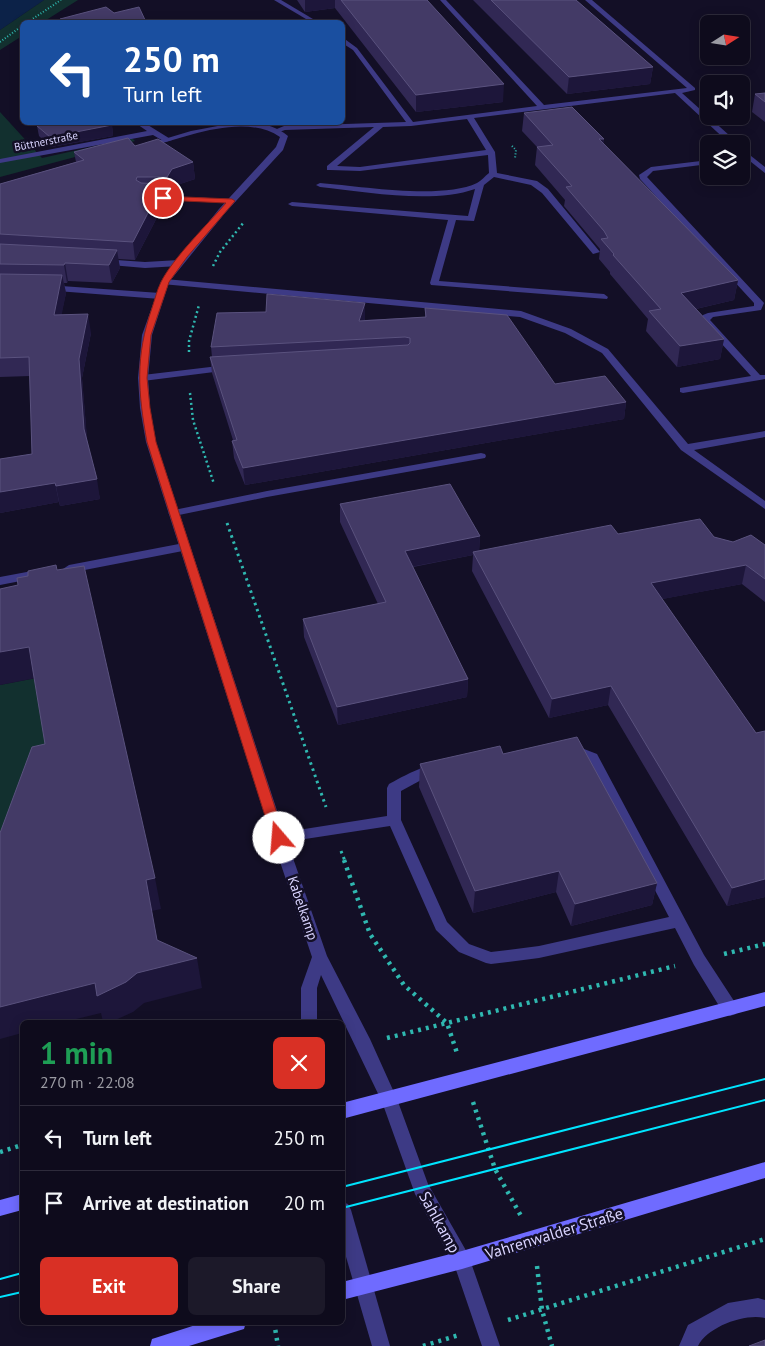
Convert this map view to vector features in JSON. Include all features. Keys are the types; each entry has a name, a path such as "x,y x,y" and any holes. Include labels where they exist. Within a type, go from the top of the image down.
{"main road":[{"path":"345,1110 765,999"},
{"name":"Vahrenwalder Straße","path":"345,1290 462,1260 765,1170"},
{"path":"0,1208 20,1203"},
{"path":"159,1346 227,1325"}],"street":[{"path":"277,0 312,20"},
{"path":"442,0 543,108"},
{"path":"140,147 208,130 245,125 262,126 276,131 284,128 411,124 693,89 588,0"},
{"path":"345,41 355,49 411,124"},
{"path":"676,91 724,135"},
{"path":"320,185 421,193 454,191 481,183 493,174 495,162 488,144 468,117"},
{"path":"142,125 168,140"},
{"path":"381,125 330,168 360,169 491,152"},
{"name":"Kabelkamp","path":"276,131 284,136 280,148 232,201 165,282 147,335 143,378 145,408 152,442 184,547 320,957 364,1044 389,1099"},
{"name":"Büttnerstraße","path":"0,161 155,132"},
{"path":"750,160 765,171"},
{"path":"700,163 651,169 643,177 759,303 758,308 711,315 704,320 761,377"},
{"path":"493,174 534,183 545,191 596,252"},
{"path":"292,204 471,219 481,183"},
{"path":"144,197 232,201"},
{"path":"453,218 434,283 604,297"},
{"path":"96,262 145,265 179,263"},
{"path":"165,282 521,314 568,331 605,351 685,448 765,506"},
{"path":"35,288 71,288 160,296"},
{"path":"143,378 240,367"},
{"path":"683,390 761,377"},
{"path":"685,448 765,434"},
{"path":"174,513 481,456"},
{"path":"0,581 184,547"},
{"path":"558,749 576,750 592,757 699,960 730,1009"},
{"path":"448,768 419,775 394,788 394,820 441,926 464,948 491,958 539,952 679,922"},
{"path":"279,838 394,820"},
{"name":"Kabelkamp","path":"309,1020 309,988 320,957"},
{"name":"Sahlkamp","path":"389,1099 421,1188 462,1260 491,1346"},
{"path":"345,1220 381,1346"},
{"path":"688,1346 695,1332 728,1312 758,1307 765,1309"}],"path":[{"path":"31,20 62,0"},
{"path":"0,42 20,27"},
{"path":"248,218 220,252 204,286 189,341 188,372 193,420 220,504 370,934 404,985 447,1023 495,1169 534,1239 542,1310 552,1346"},
{"path":"364,1044 765,944"},
{"path":"0,1152 20,1146"},
{"path":"542,1310 765,1239"},
{"path":"274,1325 278,1346"}],"green space":[{"path":"44,0 78,0 46,20 20,20 20,37 0,50 0,30"},
{"path":"0,112 42,158 132,138 135,141 0,177"},
{"path":"36,678 53,775 0,889 0,685"}],"water":[{"path":"0,0 44,0 0,30"}],"building":[{"path":"341,0 427,0 504,84 416,95"},
{"path":"491,0 576,0 653,67 569,77"},
{"path":"106,7 114,13 139,7 145,20 62,20 60,19"},
{"path":"765,93 765,102 755,94"},
{"path":"572,107 604,139 599,139 738,280 681,293 724,339 680,346 649,311 661,309 613,255 601,239 608,238 604,231 566,187 572,186 537,147 553,145 524,113"},
{"path":"41,125 112,125 50,137 37,126"},
{"path":"128,138 135,146 158,139 193,162 172,169 167,177 137,177 136,180 141,183 163,184 133,242 0,234 0,184 84,160 74,152"},
{"path":"0,244 117,250 109,265 65,263 64,265 0,264"},
{"path":"0,274 62,275 54,315 88,314 79,359 84,429 97,479 56,486 55,483 0,492 0,459 32,454 29,357 0,358"},
{"path":"267,294 365,303 359,321 426,317 425,308 507,315 555,384 605,376 626,402 243,468 232,441 237,440 210,357 408,345 410,343 410,338 405,337 211,347 217,313 266,312"},
{"path":"450,484 480,536 405,551 468,679 337,707 303,619 386,602 340,504"},
{"path":"700,519 714,537 733,542 751,535 765,545 765,579 746,565 651,583 756,733 765,731 765,879 732,888 611,686 552,699 473,552 611,525 618,534"},
{"path":"56,565 57,570 84,566 155,878 146,880 157,940 197,958 137,973 126,982 97,996 95,983 0,1007 0,833 32,747 45,744 29,647 0,652 0,589 18,585 17,578 28,576 28,571"},
{"path":"577,737 657,883 575,904 559,871 475,891 420,764 500,746 503,754"},
{"path":"765,1340 765,1346 749,1346"}],"tram line":[{"path":"345,1186 765,1079"},
{"path":"345,1207 765,1100"},
{"path":"0,1279 20,1274"},
{"path":"0,1297 20,1292"}],"route":[{"path":"163,198 232,201 184,256 165,282 147,335 143,378 145,408 152,442 184,547 279,838"}]}
